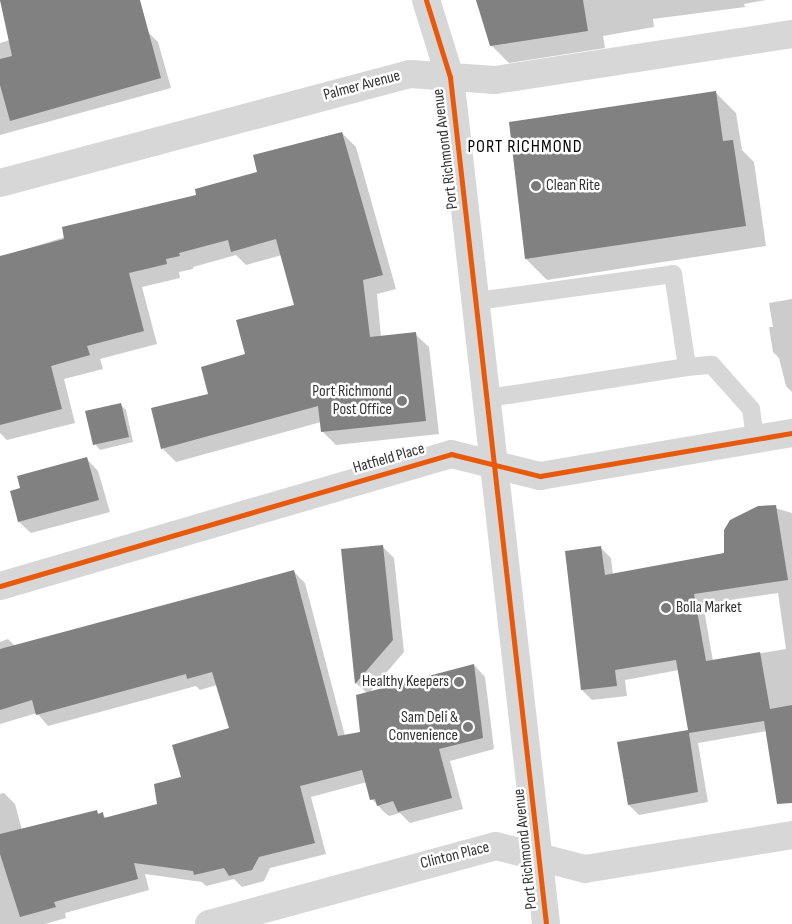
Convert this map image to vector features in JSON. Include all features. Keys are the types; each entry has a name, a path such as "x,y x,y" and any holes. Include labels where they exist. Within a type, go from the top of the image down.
{"street":[{"name":"Port Richmond Avenue","path":"426,0 450,77 489,398 546,924"},
{"name":"Palmer Avenue","path":"0,183 410,74 495,80 792,34"},
{"name":"Hatfield Place","path":"0,586 451,454 540,476 792,433"},
{"name":"Clinton Place","path":"209,924 496,846 585,869 792,835"}],"lane":[{"path":"477,302 672,274 688,367"},
{"path":"489,398 688,367 712,365 751,409 755,440"}],"building":[{"path":"0,0 140,0 161,78 10,121 0,85 0,59 12,56"},
{"path":"476,0 583,0 588,31 490,46"},
{"path":"716,91 723,141 733,140 746,226 525,259 509,122"},
{"path":"342,132 383,275 363,280 370,337 416,332 426,421 321,432 318,406 161,449 151,408 208,394 201,367 245,354 236,320 294,305 276,239 231,252 228,240 179,253 180,256 166,259 167,264 129,273 144,331 87,346 90,355 51,366 62,409 0,425 0,256 64,239 62,227 196,195 195,189 257,172 253,155"},
{"path":"121,403 129,437 93,445 85,411"},
{"path":"87,457 99,500 18,522 10,491 20,488 17,476"},
{"path":"776,505 788,580 694,594 706,661 760,652 770,709 792,705 792,803 777,804 764,721 689,733 698,792 628,805 617,742 688,730 676,660 615,670 617,686 581,690 565,551 601,546 605,575 724,553 724,530 730,520 758,506"},
{"path":"383,545 393,640 355,684 341,549"},
{"path":"294,570 338,736 360,732 356,695 474,664 483,738 439,749 452,798 398,812 393,801 377,806 375,799 370,800 362,770 300,786 315,843 259,857 252,870 229,876 224,868 194,875 193,871 134,863 138,879 54,902 56,907 20,917 0,854 0,834 97,810 98,814 103,812 104,818 157,804 154,784 181,777 172,745 229,728 212,672 187,679 186,674 36,715 32,700 0,710 0,649"}],"cycle path":[{"path":"426,0 450,77 546,924"},
{"path":"0,586 451,454 540,476 792,433"}],"place":[{"name":"Clean Rite","path":"536,186"},
{"name":"Port Richmond Post Office","path":"402,401"},
{"name":"Bolla Market","path":"666,608"},
{"name":"Healthy Keepers","path":"459,682"},
{"name":"Sam Deli & Convenience","path":"468,727"}],"district":[{"name":"PORT RICHMOND","path":"525,147"}]}
